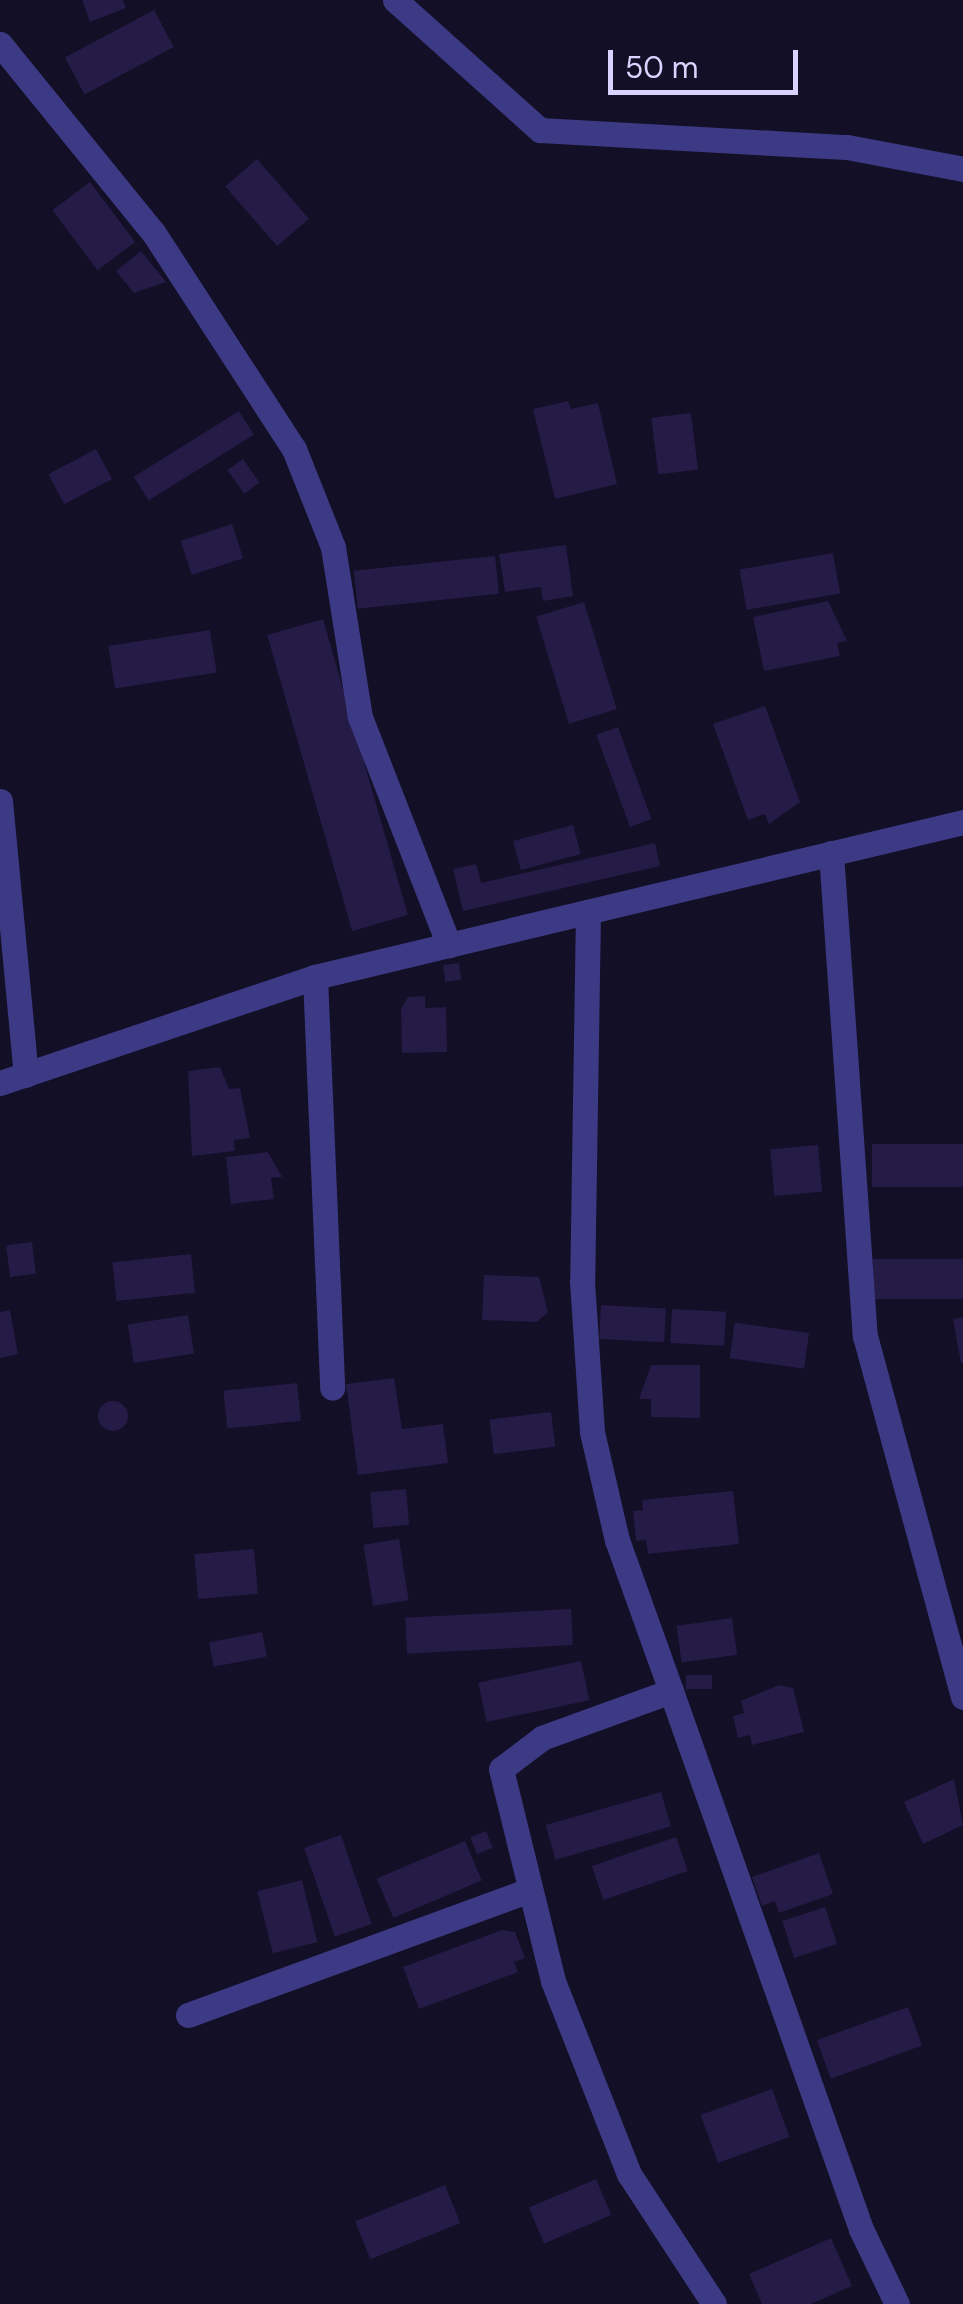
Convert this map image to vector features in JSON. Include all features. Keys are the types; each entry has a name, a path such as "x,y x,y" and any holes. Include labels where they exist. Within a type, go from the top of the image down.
{"street":[{"path":"394,0 540,130 847,147 963,169"},
{"path":"0,44 153,232 294,449 333,547 360,717 448,945"},
{"path":"0,801 26,1075"},
{"path":"0,1084 315,977 963,822"},
{"path":"831,854 865,1336 963,1698"},
{"path":"588,912 582,1281 592,1432 618,1540 861,2229 897,2304"},
{"path":"315,977 332,1388"},
{"path":"672,1692 505,1760 526,1891 628,2174 714,2304"},
{"path":"188,2015 526,1891"}],"building":[{"path":"82,0 123,0 126,8 90,22"},
{"path":"154,10 174,47 85,95 65,57"},
{"path":"257,159 309,219 277,246 225,187"},
{"path":"90,182 135,242 98,270 52,210"},
{"path":"141,251 166,282 134,293 116,271"},
{"path":"568,401 571,409 598,403 617,484 555,499 533,409"},
{"path":"239,411 254,435 149,500 134,477"},
{"path":"691,413 698,470 658,474 651,418"},
{"path":"96,449 112,479 64,504 48,474"},
{"path":"243,459 260,483 244,494 227,470"},
{"path":"232,524 243,558 192,575 181,541"},
{"path":"566,545 573,596 543,601 541,587 505,592 499,554"},
{"path":"833,553 840,593 747,610 739,569"},
{"path":"495,556 499,594 358,609 354,571"},
{"path":"828,601 847,641 837,643 840,656 764,671 753,617"},
{"path":"584,602 617,709 569,724 536,617"},
{"path":"323,619 408,915 352,931 267,635"},
{"path":"210,630 217,672 115,689 108,646"},
{"path":"765,706 800,802 769,824 765,814 748,820 713,724"},
{"path":"618,727 652,819 630,827 596,735"},
{"path":"573,825 581,854 521,870 513,841"},
{"path":"655,843 660,866 463,911 453,869 476,864 481,883"},
{"path":"459,963 461,980 445,982 443,965"},
{"path":"425,996 425,1008 446,1007 447,1052 402,1053 401,1009 408,997"},
{"path":"220,1067 229,1089 240,1088 250,1138 234,1140 235,1151 192,1156 188,1071"},
{"path":"872,1144 963,1144 963,1187 872,1187"},
{"path":"818,1145 822,1192 774,1196 770,1149"},
{"path":"268,1152 282,1177 271,1178 274,1199 231,1204 226,1157"},
{"path":"32,1242 36,1274 10,1277 6,1245"},
{"path":"191,1254 195,1293 117,1301 112,1262"},
{"path":"873,1259 963,1259 963,1299 873,1299"},
{"path":"484,1275 539,1277 548,1312 537,1322 482,1320"},
{"path":"601,1305 666,1308 664,1342 599,1339"},
{"path":"672,1309 726,1312 724,1346 670,1343"},
{"path":"10,1310 18,1354 0,1358 0,1312"},
{"path":"188,1315 194,1354 134,1363 128,1325"},
{"path":"963,1317 963,1363 961,1363 953,1319"},
{"path":"735,1323 809,1333 804,1369 730,1358"},
{"path":"651,1365 700,1365 700,1418 651,1417 651,1399 639,1399"},
{"path":"394,1378 402,1429 443,1424 448,1463 358,1475 346,1384"},
{"path":"297,1383 301,1421 227,1429 223,1391"},
{"path":"113,1401 124,1405 128,1416 124,1427 113,1431 102,1427 98,1416 102,1405"},
{"path":"551,1412 555,1447 494,1454 489,1420"},
{"path":"406,1489 409,1525 373,1528 370,1492"},
{"path":"733,1491 739,1544 648,1554 646,1540 636,1541 633,1511 643,1510 642,1500"},
{"path":"399,1539 409,1600 373,1606 363,1545"},
{"path":"254,1549 258,1594 198,1599 194,1554"},
{"path":"571,1609 573,1645 407,1654 405,1618"},
{"path":"732,1618 737,1655 682,1662 677,1626"},
{"path":"262,1632 267,1657 214,1667 209,1642"},
{"path":"581,1661 589,1700 487,1722 478,1683"},
{"path":"686,1675 712,1675 712,1689 686,1689"},
{"path":"779,1685 793,1688 804,1732 752,1745 750,1735 738,1738 733,1716 744,1713 741,1701"},
{"path":"954,1779 963,1825 923,1844 904,1802"},
{"path":"661,1792 671,1827 556,1860 546,1825"},
{"path":"486,1831 493,1848 477,1854 470,1837"},
{"path":"341,1835 372,1924 335,1937 304,1848"},
{"path":"676,1837 688,1871 604,1900 592,1866"},
{"path":"465,1841 482,1881 393,1918 377,1879"},
{"path":"819,1853 833,1894 779,1913 775,1901 762,1906 752,1877"},
{"path":"302,1880 317,1942 273,1953 257,1891"},
{"path":"825,1907 837,1944 794,1958 782,1921"},
{"path":"502,1930 515,1932 525,1958 514,1962 518,1972 419,2009 403,1967"},
{"path":"908,2007 922,2046 831,2079 817,2040"},
{"path":"772,2089 789,2137 718,2163 701,2115"},
{"path":"596,2179 611,2215 544,2243 529,2208"},
{"path":"445,2185 460,2223 370,2259 355,2221"},
{"path":"831,2238 852,2286 811,2304 762,2304 749,2274"}]}
